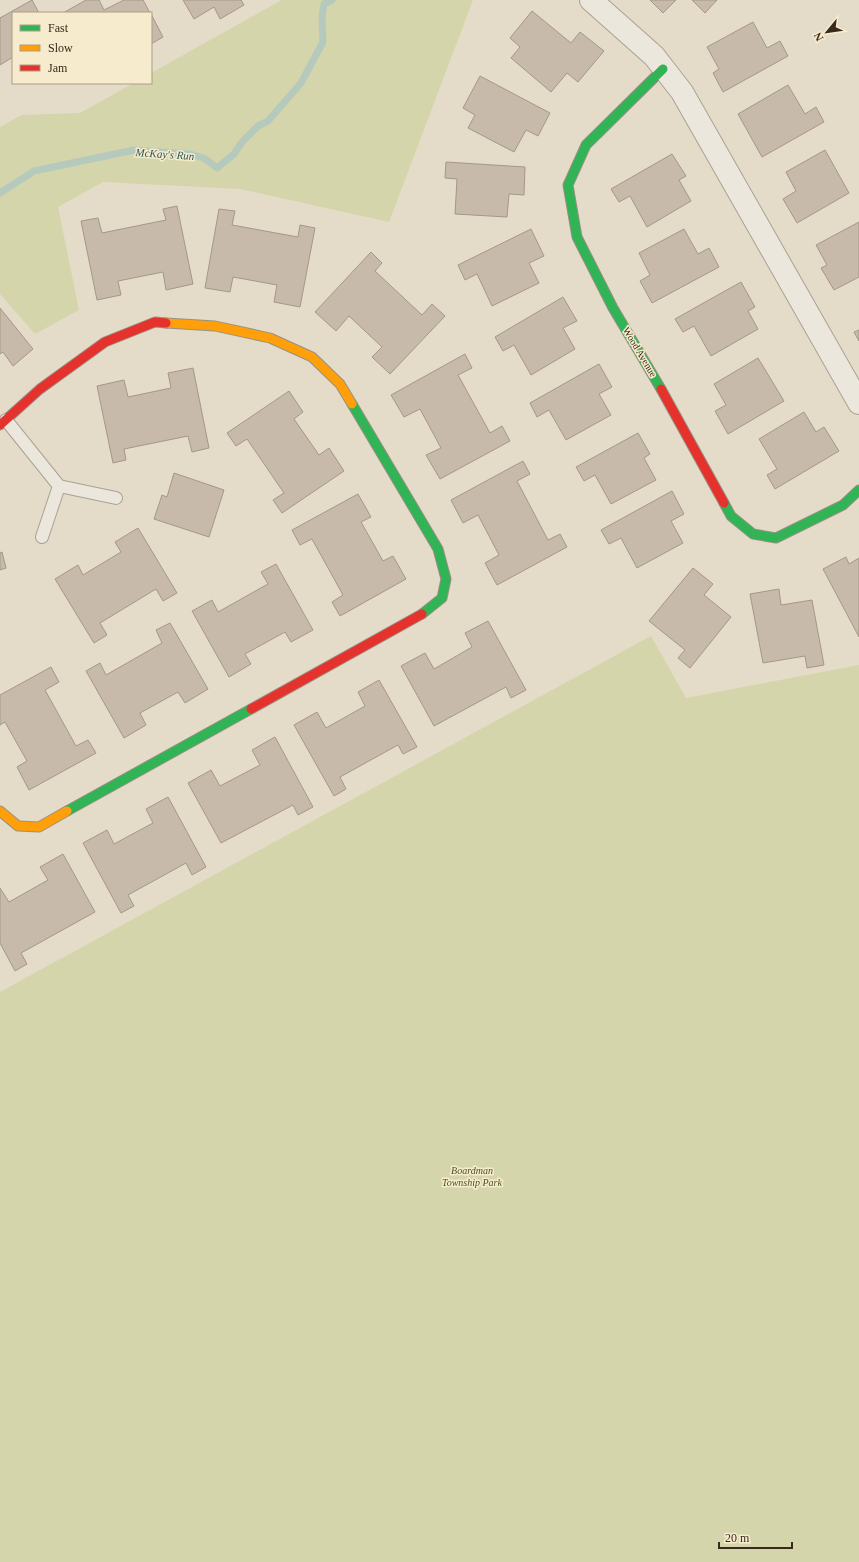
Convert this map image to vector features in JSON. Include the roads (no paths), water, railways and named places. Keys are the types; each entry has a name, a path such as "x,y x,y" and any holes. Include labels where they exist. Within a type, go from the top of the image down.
{"street":[{"path":"590,0 654,56 686,99 859,403"},
{"name":"Wood Avenue","path":"664,69 586,145 568,185 577,237 613,308 657,381 731,516 753,534 776,538 843,505 859,490"},
{"path":"0,811 18,826 39,827 418,617 442,598 446,579 438,549 340,384 312,358 270,338 215,326 155,322 105,342 40,389 3,423"}],"lane":[{"path":"3,423 59,486 116,498"},
{"path":"42,537 59,486"}],"waterway":[{"name":"McKay's Run","path":"0,193 34,171 134,150 190,154 204,158 217,168 234,154 242,142 258,126 268,121 301,83 323,42 322,17 324,4 332,0"}],"park label":[{"name":"Boardman Township Park","path":"472,1176"}]}
